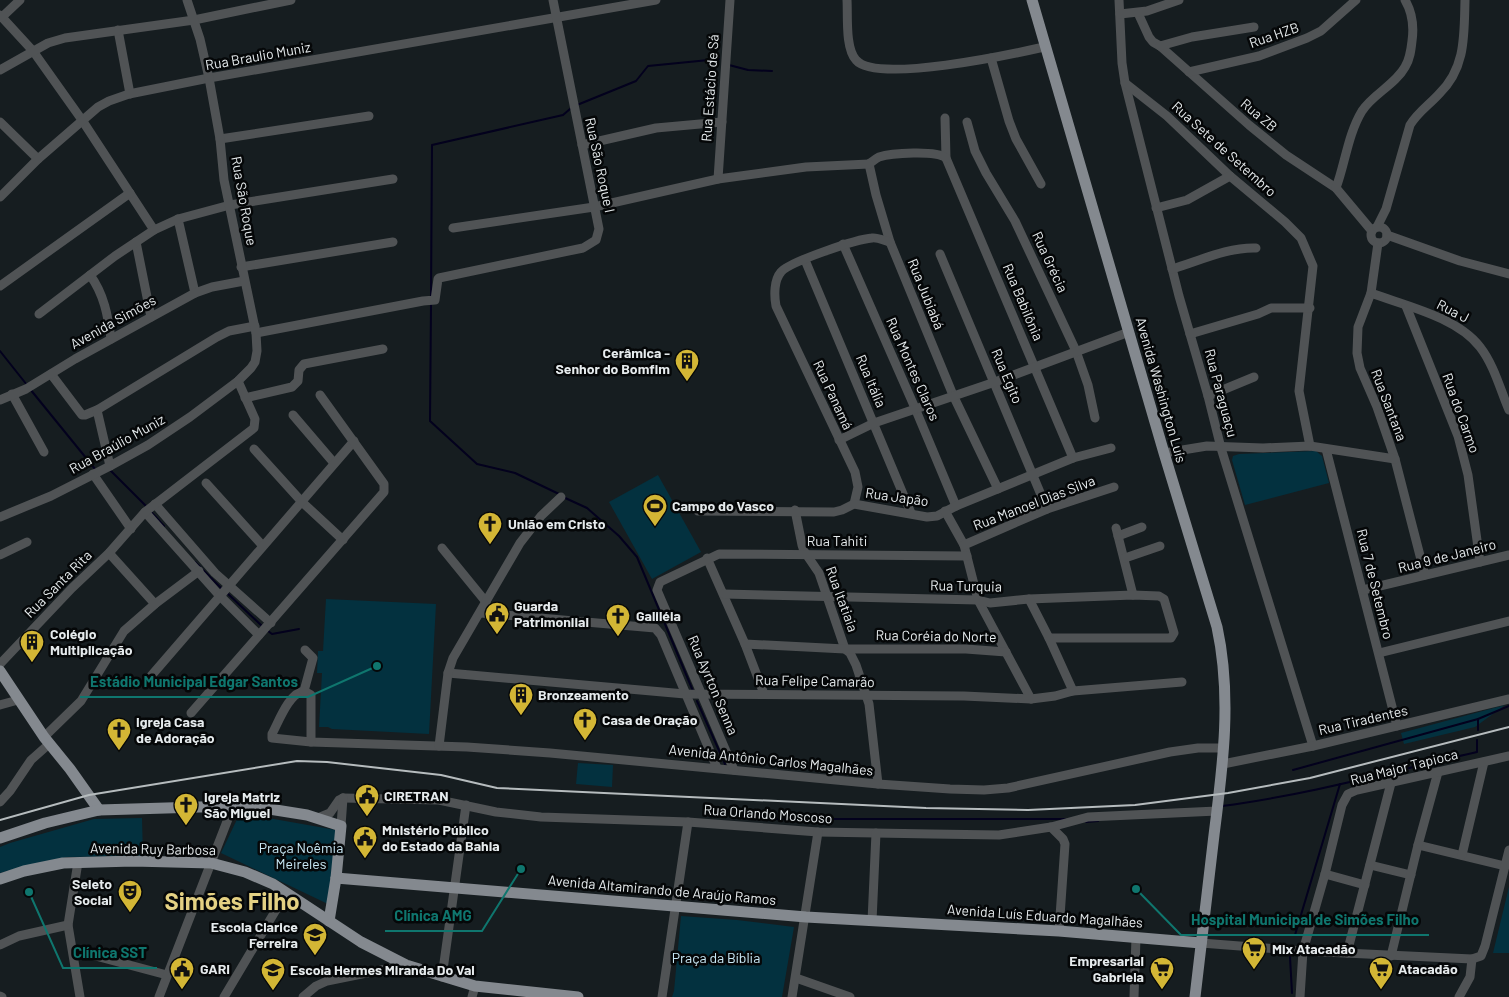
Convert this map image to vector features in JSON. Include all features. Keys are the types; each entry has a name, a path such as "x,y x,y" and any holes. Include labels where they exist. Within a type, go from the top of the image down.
{"main road":[{"name":"Avenida Washington Luís","path":"1032,0 1044,47 1199,567 1223,654 1226,708 1223,764 1195,997"},
{"path":"0,671 46,740 70,769 99,810"},
{"path":"0,838 45,823 99,810 233,806 285,810 318,818 341,826 330,921"},
{"name":"Avenida Ruy Barbosa","path":"0,878 42,867 78,862 211,863 258,877 286,892 361,942 406,965 442,977 473,992 578,997"},
{"name":"Avenida Altamirando de Araújo Ramos","path":"336,878 806,917"},
{"name":"Avenida Luís Eduardo Magalhães","path":"806,917 1059,931 1201,943"}],"street":[{"path":"20,0 1,16 32,51 82,120 154,230"},
{"name":"Rua São Roque","path":"187,0 200,39 209,78 220,139 223,171 241,267 256,329 257,351 255,362 238,381"},
{"path":"0,70 48,43 65,38 194,20 291,0"},
{"name":"Rua São Roque I","path":"256,329 423,301 433,301 436,298 439,278 583,248 592,244 598,236 600,228 594,207 552,0"},
{"name":"Rua Braulio Muniz","path":"0,197 38,159 82,120 110,101 130,94 209,78 656,0"},
{"name":"Rua Estácio de Sá","path":"718,179 730,0"},
{"path":"847,0 850,46 858,63 867,67 888,70 991,58 1044,47"},
{"name":"Rua Paraguaçu","path":"1119,0 1120,43 1125,83 1156,208 1221,448 1313,746"},
{"path":"1120,14 1138,13 1179,0"},
{"name":"Rua HZB","path":"1189,72 1259,56 1307,38 1321,30 1356,0"},
{"path":"1336,188 1355,125 1361,112 1369,101 1405,68 1410,56 1413,20 1405,0"},
{"path":"1387,236 1384,241 1378,243 1372,240 1371,237 1386,209 1410,125 1415,116 1439,95 1451,81 1459,66 1463,48 1465,0"},
{"name":"Rua ZB","path":"1138,13 1153,42 1160,46 1270,142 1307,170 1336,188 1374,229"},
{"path":"1160,46 1192,37 1254,27"},
{"path":"118,30 130,94"},
{"path":"991,58 1009,120 1041,184"},
{"name":"Rua Sete de Setembro","path":"1125,83 1167,116 1230,176 1285,222 1301,238 1313,266 1310,308"},
{"path":"220,139 369,116"},
{"path":"945,118 946,158"},
{"path":"0,122 38,159"},
{"path":"582,145 656,128 722,122"},
{"name":"Rua Grécia","path":"967,122 975,150 986,173 1016,221 1076,350 1088,386 1095,418"},
{"path":"453,228 594,207 718,179 806,167 870,164 880,157 897,154 931,154 941,155 946,158"},
{"name":"Rua Babilônia","path":"946,158 1036,366 1073,458"},
{"name":"Rua Jubiabá","path":"870,164 876,195 890,242 953,395 998,489"},
{"path":"1156,208 1187,200 1230,176"},
{"path":"39,314 136,242 154,230 178,219 230,205 393,179"},
{"path":"0,286 130,193"},
{"path":"178,219 195,293"},
{"path":"1374,229 1384,229 1387,236 1460,261 1509,274"},
{"path":"805,260 843,244 874,237 890,242"},
{"path":"136,242 151,317"},
{"path":"241,267 392,242"},
{"name":"Rua Santana","path":"1378,243 1371,293 1358,327 1357,353 1360,368 1378,408 1395,458 1425,575"},
{"name":"Rua Montes Claros","path":"843,244 956,506"},
{"path":"1172,269 1232,250 1256,248"},
{"name":"Rua Egito","path":"940,254 1047,510"},
{"name":"Rua Panamá","path":"805,260 792,263 782,271 777,279 774,299 857,480 857,494 854,504"},
{"name":"Rua Itália","path":"805,260 911,513"},
{"path":"90,275 103,300 111,339"},
{"name":"Avenida Simões","path":"0,400 30,387 111,339 195,293 244,280"},
{"name":"Rua J","path":"1371,293 1434,316 1470,336 1488,358 1509,410"},
{"name":"Rua do Carmo","path":"1406,306 1458,436 1470,489 1480,562"},
{"path":"1190,334 1258,314 1271,308 1310,308 1299,391 1310,446"},
{"path":"51,374 82,414 85,415 97,410 217,337 229,332 256,329"},
{"path":"839,440 874,423 995,382 1076,350 1129,332"},
{"path":"245,398 292,387 298,381 300,370 304,364 383,349"},
{"path":"1208,396 1254,377"},
{"path":"109,553 145,512 254,428 255,419 238,381"},
{"name":"Rua Braúlio Muniz","path":"0,516 51,496 148,445 238,381"},
{"path":"12,394 44,452"},
{"path":"191,713 377,502 384,490 384,484 320,396"},
{"path":"97,410 110,466"},
{"path":"293,415 334,463"},
{"path":"150,676 354,441"},
{"path":"1164,453 1199,447 1263,448 1310,446 1395,458"},
{"name":"Rua Japão","path":"698,511 796,510 834,512 854,504 927,517 937,516 956,506 1073,458 1110,448"},
{"path":"254,449 302,502 343,540"},
{"name":"Rua 7 de Setembro","path":"1326,449 1398,726"},
{"path":"93,474 130,529"},
{"path":"206,483 262,545"},
{"name":"Rua Manoel Dias Silva","path":"964,545 1047,510 1114,487"},
{"path":"439,746 448,673 454,658 520,543 542,516 561,497"},
{"path":"155,504 201,558 228,586 271,623"},
{"name":"Rua Itatiaia","path":"796,510 802,545 806,554 820,573 845,649 850,653 856,665 866,696 872,718 878,784"},
{"path":"945,511 964,545 978,600 1031,699"},
{"path":"145,512 219,595 259,635"},
{"path":"1133,595 1117,532 1142,527"},
{"path":"0,556 27,542"},
{"path":"1124,558 1160,546"},
{"path":"442,548 486,602"},
{"name":"Rua Santa Rita","path":"0,664 72,588 109,553 155,604"},
{"name":"Rua Tahiti","path":"658,584 719,554 967,556"},
{"name":"Rua 9 de Janeiro","path":"1363,590 1509,555"},
{"path":"708,558 764,694"},
{"path":"0,802 46,740 81,701 124,631 155,604 199,571"},
{"name":"Rua Ayrton Senna","path":"658,584 658,590 734,770"},
{"name":"Rua Turquia","path":"724,594 978,600 990,603 1029,599 1133,595 1159,596 1163,597 1174,632 1171,638 1049,638"},
{"path":"1029,599 1073,691"},
{"name":"Rua Ayrton Senna","path":"481,613 651,626 658,630 717,768"},
{"path":"1379,653 1509,621"},
{"name":"Rua Coréia do Norte","path":"745,644 845,649 966,649 1006,652"},
{"path":"305,650 313,658 304,691 311,695 311,742"},
{"name":"Rua Felipe Camarão","path":"448,673 685,694 964,696 1031,699 1055,696 1073,691 1182,682"},
{"name":"Avenida Antônio Carlos Magalhães","path":"304,691 299,692 291,699 272,734 272,738 311,742 439,746 550,753 950,789 984,790 1008,788 1170,752 1198,748 1224,748"},
{"name":"Rua Tiradentes","path":"1223,764 1313,746 1509,699"},
{"path":"0,705 18,700"},
{"name":"Rua Major Tapioca","path":"1300,997 1302,951 1325,874 1342,805 1348,794 1357,790 1509,756"},
{"path":"1462,855 1484,762"},
{"path":"1391,956 1438,772"},
{"path":"1347,953 1391,783"},
{"path":"318,818 330,813 339,800 343,798"},
{"path":"341,826 343,798"},
{"name":"Rua Orlando Moscoso","path":"343,798 439,800 496,812 541,817 688,822 818,832 999,835 1051,827 1088,817 1180,814 1218,803"},
{"path":"442,977 466,805"},
{"path":"159,997 233,806"},
{"path":"662,997 688,822"},
{"path":"1051,827 1063,839 1065,844 1059,931"},
{"path":"792,997 818,832"},
{"path":"872,921 876,833"},
{"path":"1418,845 1505,866"},
{"path":"1459,997 1470,977 1472,959 1481,956 1485,946 1509,850"},
{"path":"78,862 68,924 80,997"},
{"path":"1370,865 1411,875"},
{"path":"1325,874 1365,885"},
{"path":"224,997 286,892"},
{"path":"0,945 19,936 68,924"},
{"path":"1134,997 1136,937"},
{"name":"Avenida Luís Eduardo Magalhães","path":"1201,943 1302,951 1472,959"},
{"path":"73,950 167,975"},
{"path":"303,997 316,986 327,981 406,965"},
{"path":"796,978 850,997"}],"green space":[{"path":"1316,451 1322,456 1329,483 1245,505 1232,460 1233,456 1239,454"},
{"name":"Campo do Vasco","path":"658,475 701,552 652,579 609,502"},
{"path":"326,599 436,604 429,734 319,727 322,673 317,673 318,651 323,651"},
{"path":"1505,705 1475,727 1404,744 1401,733"},
{"path":"578,763 613,765 612,787 576,784"},
{"name":"Praça Noêmia Meireles","path":"240,813 336,830 328,904 221,853"},
{"path":"142,818 143,856 68,857 0,873 0,847 10,843 94,819"},
{"path":"1509,887 1509,953 1493,953"},
{"name":"Praça da Bíblia","path":"681,916 794,927 782,997 672,997"}],"waterway":[{"path":"577,105 636,81 648,66 719,59"},
{"path":"729,65 748,70 772,71"},
{"path":"431,297 432,145 563,115 570,109"},
{"path":"431,305 430,421 477,464 515,473 559,494"},
{"path":"0,351 27,385"},
{"path":"30,389 95,469"},
{"path":"110,470 147,507"},
{"path":"563,497 587,508 619,536 637,557 693,691"},
{"path":"151,512 164,526"},
{"path":"195,562 221,588"},
{"path":"227,593 262,626"},
{"path":"268,631 272,634 299,629"},
{"path":"697,701 725,764"},
{"path":"1478,730 1478,719 1509,706"},
{"path":"1293,770 1478,719"},
{"path":"1222,806 1286,796 1477,752 1477,740"},
{"path":"1295,935 1340,784"},
{"path":"750,819 1065,819"},
{"path":"1086,822 1098,821"},
{"path":"1290,957 1292,993"}],"railway":[{"path":"0,820 89,795 297,761 327,762 441,775 497,788 926,808 1028,810 1135,805 1228,793 1310,778 1509,727"}],"place":[{"name":"Cerâmica - Senhor do Bomfim","path":"687,382"},
{"name":"Campo do Vasco","path":"655,527"},
{"name":"União em Cristo","path":"490,545"},
{"name":"Guarda Patrimoniial","path":"497,635"},
{"name":"Galiléia","path":"618,637"},
{"name":"Colégio Multiplicação","path":"32,663"},
{"name":"Estádio Municipal Edgar Santos","path":"377,666"},
{"name":"Bronzeamento","path":"521,716"},
{"name":"Casa de Oração","path":"585,741"},
{"name":"Igreja Casa de Adoração","path":"119,751"},
{"name":"CIRETRAN","path":"367,817"},
{"name":"Igreja Matriz São Miguel","path":"186,826"},
{"name":"Mnistério Público do Estado da Bahia","path":"365,859"},
{"name":"Clínica AMG","path":"521,869"},
{"name":"Hospital Municipal de Simões Filho","path":"1136,889"},
{"name":"Clínica SST","path":"29,892"},
{"name":"Seleto Social","path":"130,913"},
{"name":"Escola Clarice Ferreira","path":"315,956"},
{"name":"Mix Atacadão","path":"1254,970"},
{"name":"GARI","path":"182,990"},
{"name":"Empresarial Gabriela","path":"1162,990"},
{"name":"Atacadão","path":"1381,990"},
{"name":"Escola Hermes Miranda Do Val","path":"273,991"}],"district":[{"name":"Simões Filho","path":"232,902"}]}
